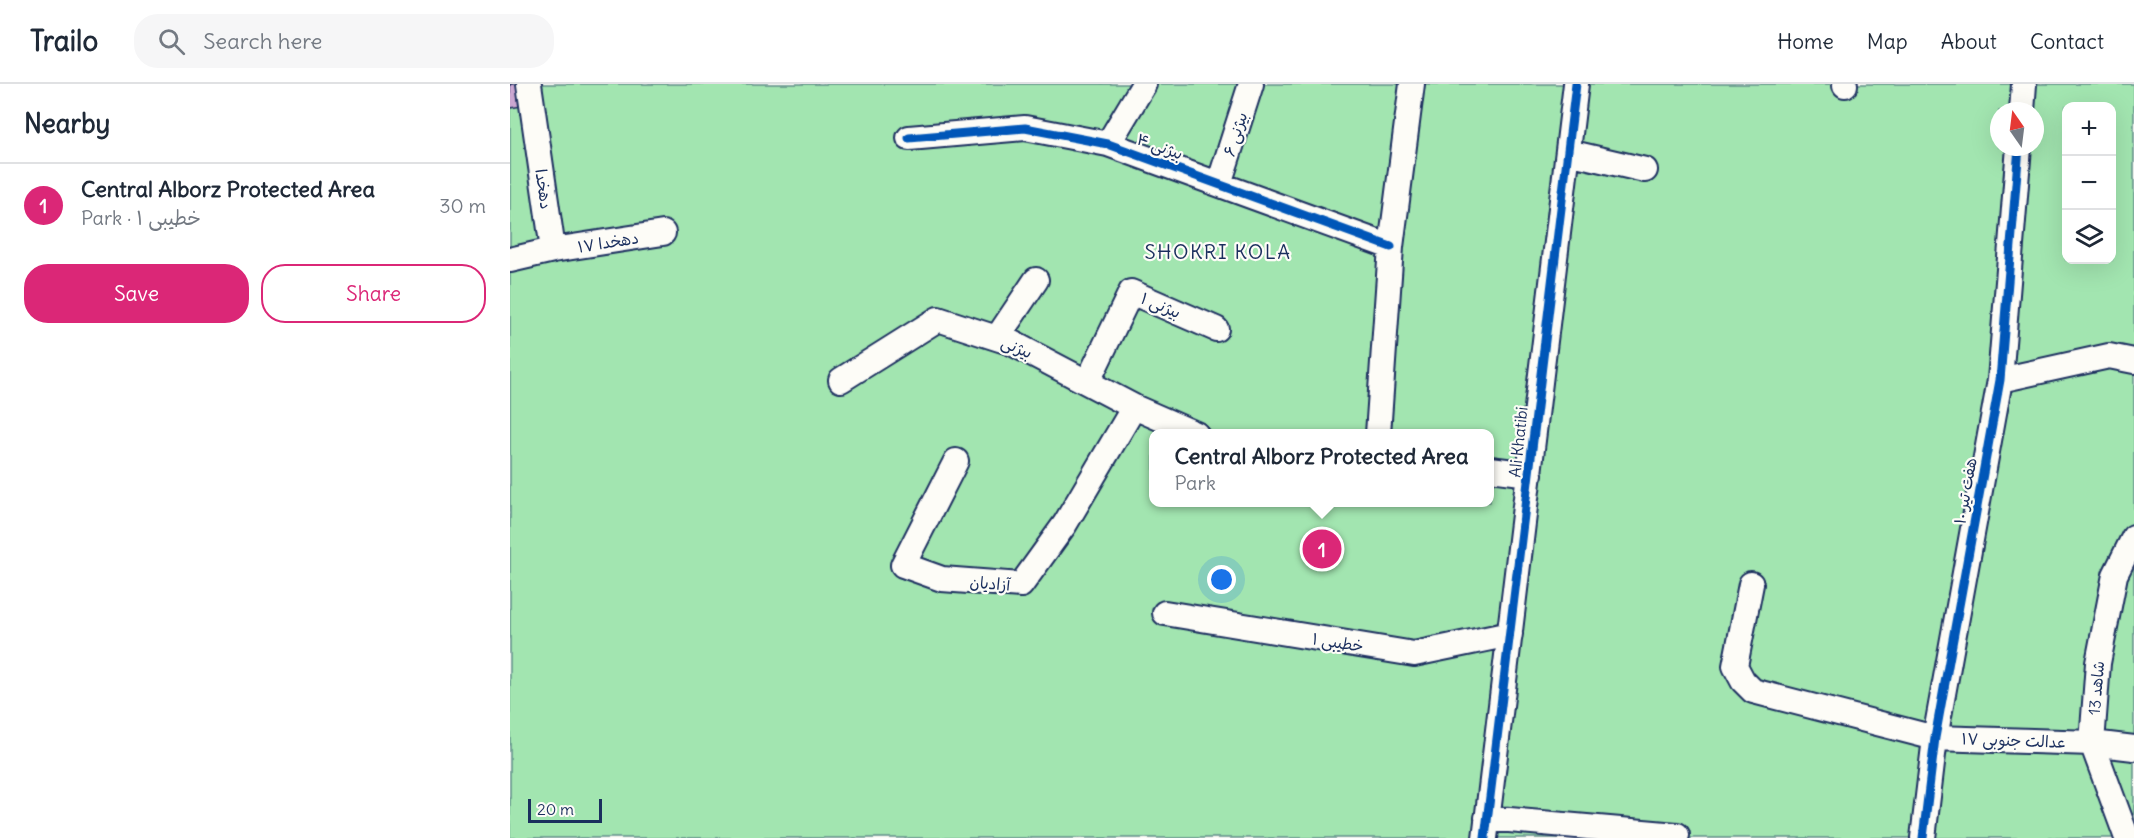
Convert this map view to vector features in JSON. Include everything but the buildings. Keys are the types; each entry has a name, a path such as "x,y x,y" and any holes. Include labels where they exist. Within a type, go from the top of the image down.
{"street":[{"name":"دهخدا","path":"529,84 553,250"},
{"path":"1108,144 1144,84"},
{"name":"بیژنی ۶","path":"1219,184 1251,84"},
{"path":"1378,429 1390,247 1412,84"},
{"name":"Ali Khatibi","path":"1486,828 1576,84"},
{"path":"2023,102 2024,84"},
{"name":"بیژنی ۴","path":"909,138 1025,128 1108,144 1390,247"},
{"path":"1568,152 1645,170"},
{"name":"هفت تیر ۱۰","path":"1923,838 1935,738 2000,380 2018,156"},
{"name":"دهخدا ۱۷","path":"553,250 663,233"},
{"path":"510,260 553,250"},
{"path":"997,338 1036,280"},
{"name":"بیژنی ۱","path":"1088,381 1131,292 1216,328"},
{"name":"بیژنی","path":"841,380 930,312 1012,343 1134,407 1185,429"},
{"path":"2000,380 2109,356 2134,361"},
{"name":"آزادیان","path":"956,461 903,566 942,579 1021,585 1065,524 1134,407"},
{"path":"1494,470 1530,474"},
{"name":"شاهد 13","path":"2127,838 2092,743 2097,663 2115,575 2134,537"},
{"name":"عدالت جنوبی ۱۷","path":"1751,584 1736,666 1743,681 1753,691 1935,738 2092,743 2134,748"},
{"name":"خطیبی ۱","path":"1165,613 1414,654 1510,634"},
{"path":"1486,828 1677,835"}],"green space":[{"path":"510,84 2134,84 2134,838 510,838"}],"cycle path":[{"path":"1485,838 1576,84"},
{"path":"909,138 1025,128 1108,144 1391,247"},
{"path":"1923,838 1935,738 2000,380 2018,156"}],"place":[{"name":"Central Alborz Protected Area","path":"1322,549"}],"district":[{"name":"SHOKRI KOLA","path":"1218,252"}]}
